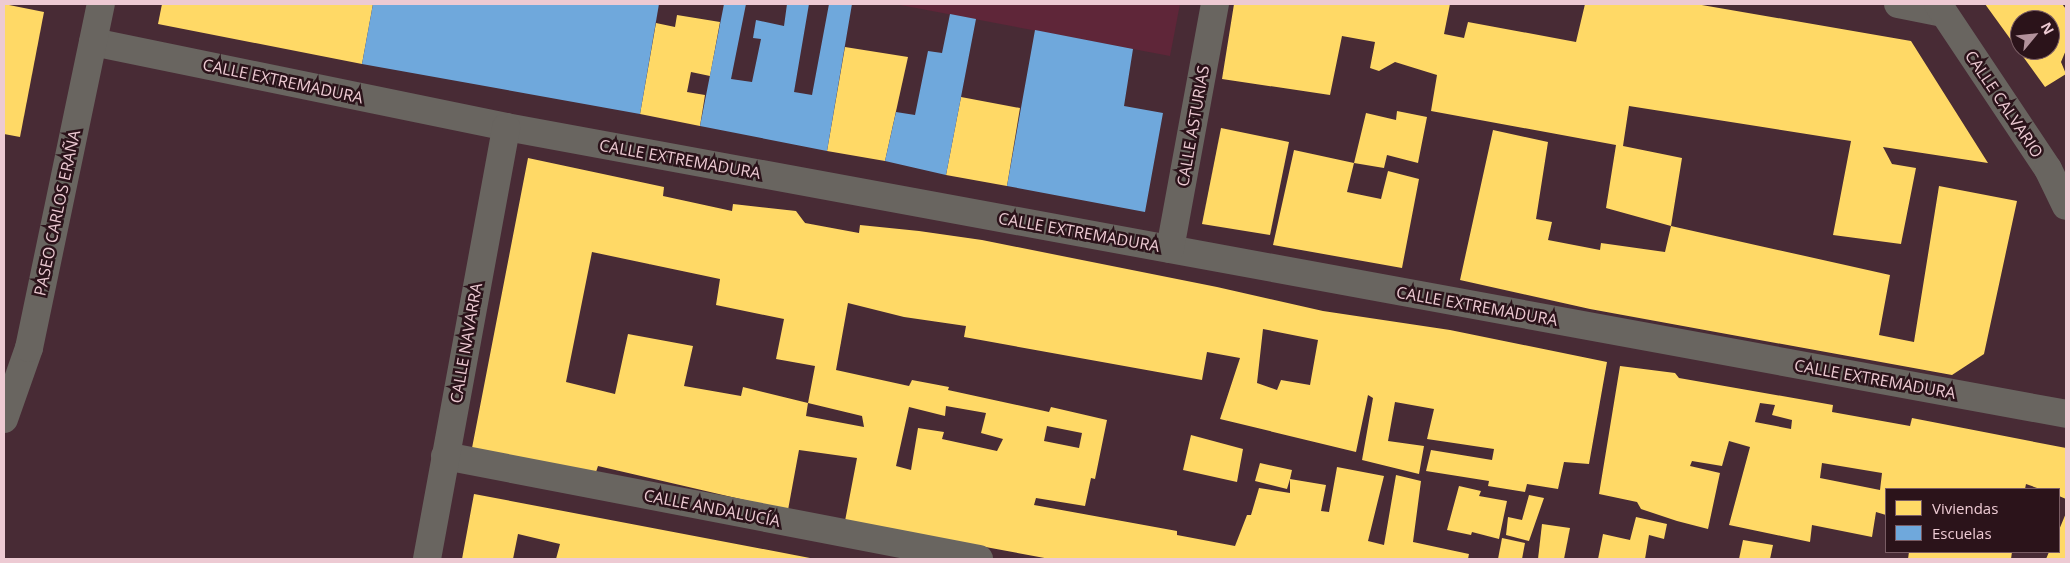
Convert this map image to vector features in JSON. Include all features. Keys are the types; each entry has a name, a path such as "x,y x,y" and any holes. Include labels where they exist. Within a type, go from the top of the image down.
{"street":[{"name":"PASEO CARLOS ERAÑA","path":"4,419 14,358 93,42 100,4"},
{"name":"CALLE ASTURIAS","path":"1170,249 1215,4"},
{"path":"1898,4 1941,8"},
{"name":"CALLE CALVARIO","path":"1941,8 2048,169 2066,206"},
{"name":"CALLE EXTREMADURA","path":"93,42 506,126 2066,414"},
{"name":"CALLE NAVARRA","path":"426,559 506,126"},
{"name":"CALLE ANDALUCÍA","path":"445,456 979,559"}],"shaded area":[{"path":"895,4 1180,4 1170,56"}],"building: Viviendas":[{"path":"4,4 44,12 20,137 4,134"},
{"path":"162,4 373,4 362,64 158,24"},
{"path":"1234,4 1450,4 1444,34 1464,38 1468,22 1576,42 1585,4 1696,4 1911,41 1988,163 1883,147 1892,164 1916,168 1901,244 1833,235 1851,141 1629,106 1623,146 1682,158 1671,226 1606,208 1616,145 1431,111 1437,75 1395,62 1379,71 1370,68 1375,42 1342,36 1330,95 1222,79"},
{"path":"1985,4 2062,4 2066,9 2066,50 2061,62 2066,74 2045,87 2025,60 2060,60 2060,10 2010,10 2010,39"},
{"path":"677,15 720,22 710,76 691,72 687,92 705,95 700,126 640,114 656,23 675,27"},
{"path":"845,47 908,57 885,161 827,151"},
{"path":"961,97 1020,108 1007,186 946,175"},
{"path":"1397,111 1427,117 1418,163 1387,155 1384,168 1354,163 1366,113 1396,120"},
{"path":"1221,128 1289,142 1270,235 1202,224"},
{"path":"1493,130 1548,142 1536,219 1552,222 1548,240 1600,250 1601,243 1665,252 1671,226 1890,275 1879,335 1914,342 1939,186 2017,201 1984,354 1952,375 1590,309 1460,280"},
{"path":"1294,150 1354,163 1347,192 1381,199 1388,171 1419,179 1402,268 1273,245"},
{"path":"528,158 664,187 663,196 732,211 733,204 796,211 805,223 859,233 860,225 982,240 1217,287 1323,311 1450,330 1607,362 1589,464 1564,462 1558,489 1527,484 1525,492 1488,486 1489,481 1426,471 1431,450 1492,460 1494,449 1427,439 1434,409 1395,402 1388,441 1424,446 1419,474 1362,460 1373,398 1368,395 1356,452 1220,419 1240,358 1207,352 1202,380 964,337 966,326 904,317 848,303 836,370 909,386 912,380 949,387 948,390 1049,412 1051,407 1107,420 1095,479 1091,478 1085,506 1036,498 1034,505 1177,531 1177,535 1235,546 1247,515 1251,515 1259,488 1290,493 1290,479 1326,485 1321,511 1329,512 1337,467 1384,476 1368,541 1384,545 1396,475 1421,481 1413,542 1469,554 1468,559 1050,559 845,521 857,458 799,450 788,510 598,466 596,472 472,448","holes":["592,252 720,279 716,305 784,319 776,359 815,366 808,403 743,387 741,396 684,386 693,346 628,334 615,394 566,382","1263,329 1318,340 1310,385 1281,380 1277,390 1257,383","808,403 862,416 864,427 806,416","946,406 986,413 981,433 1003,439 997,451 942,439 944,432 918,428 911,470 896,466 909,407 945,416","1047,426 1082,433 1079,448 1044,441"]},
{"path":"1620,366 1675,373 1679,378 1833,405 1832,412 1910,426 1912,418 2066,448 2066,499 2060,496 2060,488 2037,488 2026,484 2025,488 1885,488 1885,515 1876,512 1872,537 1812,525 1810,542 1729,525 1750,447 1729,441 1722,466 1692,461 1690,466 1720,473 1708,529 1641,509 1637,502 1599,494","holes":["1760,403 1775,405 1772,415 1792,420 1791,429 1755,422","1822,463 1882,473 1880,490 1820,478"]},
{"path":"1191,435 1243,449 1237,482 1183,470"},
{"path":"1260,463 1292,470 1287,489 1255,481"},
{"path":"1459,486 1481,491 1479,496 1507,501 1499,539 1472,532 1471,535 1447,530"},
{"path":"474,494 810,559 556,559 560,544 518,534 513,559 462,559"},
{"path":"1529,495 1544,498 1529,541 1506,535 1508,517 1522,520"},
{"path":"2066,513 2066,559 2046,559 2049,553 2060,553 2060,528"},
{"path":"1636,517 1667,524 1664,539 1649,535 1645,559 1598,559 1603,534 1630,540"},
{"path":"1542,524 1570,528 1564,559 1538,559"},
{"path":"1502,538 1525,543 1522,559 1498,559"},
{"path":"1743,540 1773,545 1770,559 1739,559"},
{"path":"1909,553 2012,553 2011,559 1908,559"}],"building: Escuelas":[{"path":"373,4 659,4 640,114 362,64"},
{"path":"724,4 746,4 731,79 752,82 761,39 753,38 756,20 784,26 787,4 809,4 794,92 812,95 829,4 852,4 827,151 700,126"},
{"path":"950,14 976,19 946,175 885,161 896,112 915,115 928,51 942,53"},
{"path":"1035,30 1133,49 1124,106 1163,113 1145,212 1007,186"}]}
